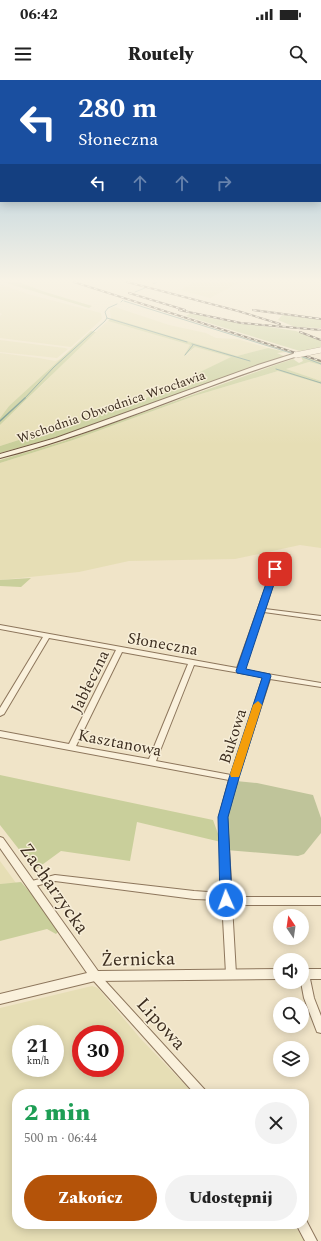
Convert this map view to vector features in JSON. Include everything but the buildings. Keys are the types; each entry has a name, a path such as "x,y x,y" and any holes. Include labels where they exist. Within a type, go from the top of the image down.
{"main road":[{"name":"Wschodnia Obwodnica Wrocławia","path":"0,456 58,439 260,366 296,355 321,350"}],"street":[{"path":"240,671 280,555"},
{"path":"261,610 321,618"},
{"name":"Słoneczna","path":"0,627 321,685"},
{"path":"0,714 47,636"},
{"name":"Jabłeczna","path":"72,747 120,649"},
{"path":"152,762 192,662"},
{"name":"Bukowa","path":"231,974 223,817 267,676"},
{"name":"Kasztanowa","path":"0,734 234,778"},
{"name":"Zacharzycka","path":"0,841 95,976"},
{"path":"31,884 55,878 226,899 321,901"},
{"name":"Żernicka","path":"0,999 95,976 273,974"},
{"path":"309,974 321,974"},
{"name":"Lipowa","path":"95,976 197,1089"},
{"path":"307,989 321,1029"},
{"path":"305,1229 312,1241"}],"shaded area":[{"path":"0,336 83,336 71,347 0,338"},
{"path":"91,336 160,336 190,345 187,355 195,347 232,357 140,401 0,446 0,425 45,382 71,354"},
{"path":"171,336 212,336 216,338 237,339 268,348 237,356"},
{"path":"0,340 68,349 57,358 0,352"},
{"path":"0,353 55,361 61,359 9,406 0,418"},
{"path":"309,362 321,365 321,381 285,369"},
{"path":"278,371 321,384 321,548 300,545 235,559 129,561 79,572 0,580 0,463 73,440 194,396"},
{"path":"0,861 16,883 0,884"},
{"path":"92,986 98,988 140,1038 189,1089 12,1089 12,1229 297,1229 304,1241 0,1241 0,1008"}],"green space":[{"path":"85,336 92,336 0,425 0,418 9,406"},
{"path":"160,336 171,336 237,356 268,348 286,352 277,353 286,357 258,365 57,437 0,453 0,446 140,401 231,357 195,347 184,356 190,345"},
{"path":"252,336 309,336 321,341 321,349 303,352"},
{"path":"304,356 321,362 321,365 309,362 286,369 321,381 321,384 278,371 194,396 73,440 0,463 0,460 61,442 278,364 293,359 299,363 303,361 301,357"},
{"path":"31,578 21,587 0,586 0,580"},
{"path":"0,775 213,820 221,842 137,822 130,861 61,851 35,870 0,825"},
{"path":"236,781 257,783 313,795 321,818 321,833 304,854 298,856 226,850 227,814"},
{"path":"21,882 37,900 58,932 56,934 47,929 0,941 0,884"}],"waterway":[{"path":"25,398 54,367 88,336"},
{"path":"168,336 187,342"},
{"path":"237,336 294,354"},
{"path":"192,344 250,361"},
{"path":"185,355 193,345"},
{"path":"300,356 321,364"},
{"path":"276,369 321,383"},
{"path":"0,421 25,398"}],"railway":[{"path":"243,336 321,361"},
{"path":"311,336 321,340"}],"slow traffic":[{"path":"235,774 258,705"}],"route":[{"path":"226,900 223,817 267,676 240,671 275,569"}]}
